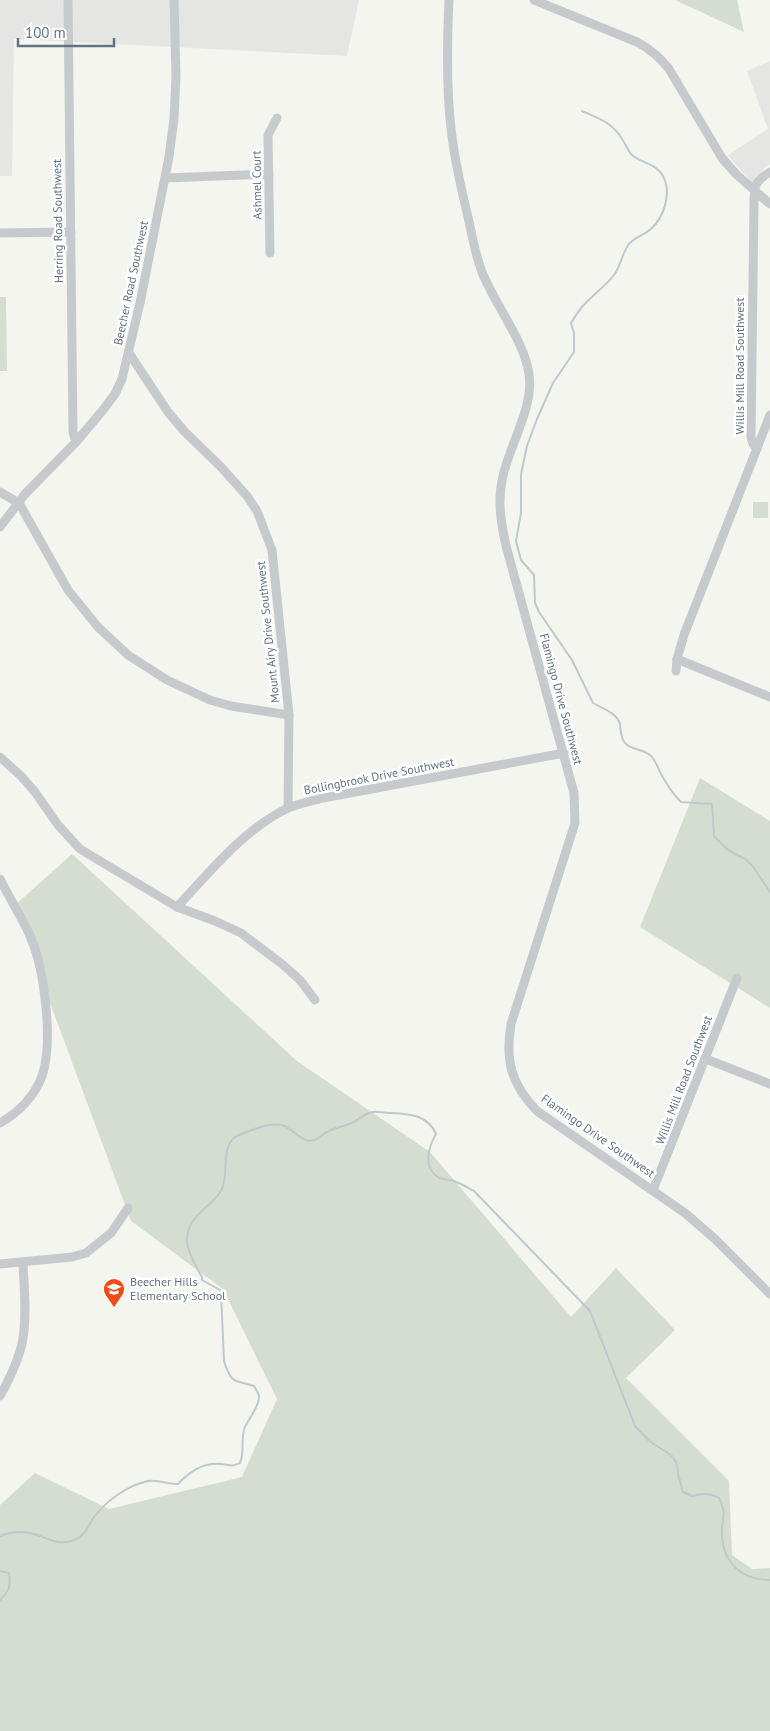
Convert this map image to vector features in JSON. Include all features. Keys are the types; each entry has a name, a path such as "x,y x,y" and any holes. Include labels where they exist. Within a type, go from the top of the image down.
{"street":[{"name":"Herring Road Southwest","path":"68,0 73,432 76,442"},
{"name":"Beecher Road Southwest","path":"0,527 19,503 103,410 122,379 165,178 174,119 176,76 174,0"},
{"name":"Flamingo Drive Southwest","path":"449,0 447,76 450,128 458,176 481,271 491,294 523,352 530,377 527,403 502,478 500,520 574,793 575,823 511,1024 508,1045 510,1064 519,1090 537,1111 685,1213 715,1239 770,1294"},
{"path":"534,0 650,49 669,69 722,158 736,174 770,204"},
{"name":"Ashmel Court","path":"270,253 268,135 277,118"},
{"path":"754,191 758,179 770,172"},
{"path":"165,178 269,174"},
{"name":"Willis Mill Road Southwest","path":"676,671 677,659 684,635 757,449 751,437 754,191"},
{"path":"0,233 71,232"},
{"name":"Mount Airy Drive Southwest","path":"129,353 168,412 247,496 264,527 274,560 289,715 288,808"},
{"path":"757,449 770,415"},
{"path":"0,492 19,503 68,590 98,627 128,655 167,680 210,700 232,706 289,715"},
{"path":"677,659 770,697"},
{"name":"Bollingbrook Drive Southwest","path":"177,907 244,838 266,821 288,808 323,798 564,753"},
{"path":"0,757 35,792 58,826 80,849 177,907 215,921 248,939 300,980 315,1000"},
{"path":"0,879 29,934 37,957 46,1009 47,1034 45,1062 40,1080 28,1100 12,1117 0,1124"},
{"name":"Willis Mill Road Southwest","path":"653,1190 737,978"},
{"path":"706,1059 770,1084"},
{"path":"0,1264 72,1257 86,1253 111,1233 128,1208"},
{"path":"0,1395 15,1366 23,1339 25,1321 23,1263"}],"shaded area":[{"path":"0,0 359,0 347,56 14,39 12,176 0,176"},
{"path":"675,0 737,0 744,32"},
{"path":"770,61 770,164 765,167 752,183 728,155 768,129 747,71"},
{"path":"0,297 6,297 7,371 0,371"},
{"path":"753,502 768,502 768,518 753,518"},
{"path":"700,778 770,821 770,1008 640,927"},
{"path":"72,854 297,1061 430,1152 571,1317 616,1268 675,1330 626,1378 729,1481 732,1555 752,1569 770,1568 770,1731 0,1731 0,1505 35,1473 109,1509 242,1477 277,1399 223,1289 131,1221 14,906"}],"waterway":[{"path":"582,111 610,125 618,133 632,155 657,168 666,183 667,197 663,211 656,224 629,244 614,275 586,303 571,323 574,333 574,352 553,383 527,446 521,474 521,513 516,541 521,560 534,575 535,603 539,612 572,660 593,703 616,716 620,724 623,741 628,746 645,752 652,757 668,786 681,802 712,804 714,836 728,850 752,865 770,892"},
{"path":"0,1536 22,1532 61,1542 71,1541 83,1534 94,1517 105,1505 118,1494 133,1486 148,1481 178,1484 192,1472 203,1466 240,1463 245,1427 259,1401 259,1396 254,1386 234,1380 226,1368 220,1290 202,1280 188,1247 189,1229 192,1222 222,1189 228,1146 237,1136 276,1124 285,1126 301,1138 309,1141 352,1123 369,1113 379,1112 412,1115 428,1123 436,1134 428,1156 428,1162 433,1173 440,1178 454,1181 474,1191 590,1311 635,1426 648,1440 672,1456 677,1464 683,1492 692,1496 706,1494 719,1498 724,1513 723,1545 726,1554 736,1568 751,1577 770,1580"},
{"path":"0,1571 9,1573 10,1581 9,1588 0,1600"}],"place":[{"name":"Beecher Hills Elementary School","path":"114,1308"}]}
